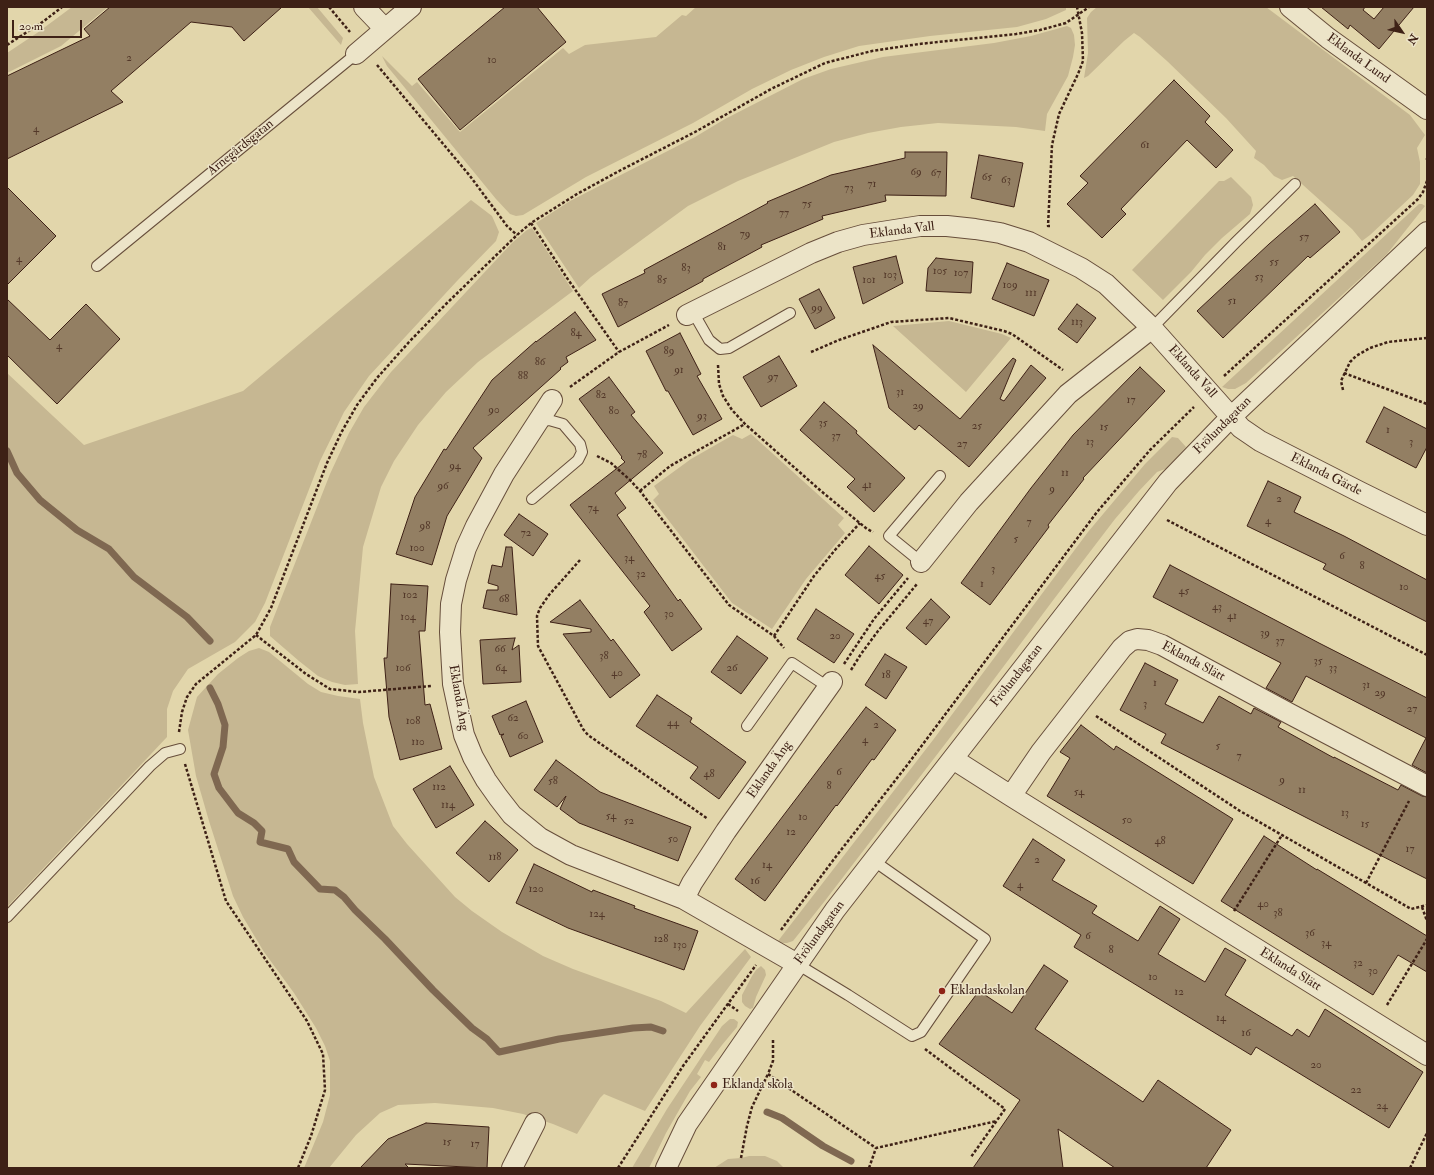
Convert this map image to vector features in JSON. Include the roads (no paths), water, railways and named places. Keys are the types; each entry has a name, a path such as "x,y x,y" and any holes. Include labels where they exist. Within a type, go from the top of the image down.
{"street":[{"path":"364,7 385,29"},
{"name":"Arnegårdsgatan","path":"360,51 411,7"},
{"name":"Eklanda Lund","path":"1290,7 1328,38 1427,109"},
{"name":"Eklanda Vall","path":"690,314 811,253 838,242 863,235 920,226 947,226 976,229 1029,242 1081,268 1106,284 1152,328 1231,417"},
{"name":"Frölundagatan","path":"666,1168 687,1124 836,910 1163,487 1231,417 1427,232"},
{"path":"921,562 969,502 1068,394 1152,328"},
{"name":"Eklanda Äng","path":"552,400 504,474 476,526 466,548 456,580 451,604 450,632 453,684 464,735 473,757 498,797 521,822 540,838 572,855 684,899 798,964"},
{"name":"Eklanda Gärde","path":"1231,417 1260,442 1427,524"},
{"name":"Eklanda Slätt","path":"1011,796 1041,752 1122,648 1130,641 1137,639 1148,640 1162,645 1423,784"},
{"name":"Eklanda Äng","path":"684,899 692,883 726,832 830,685"},
{"name":"Eklanda Slätt","path":"953,759 1427,1055"},
{"path":"512,1168 535,1123"}],"lane":[{"name":"Arnegårdsgatan","path":"97,266 360,51"},
{"path":"1152,328 1295,184"},
{"path":"690,314 709,340 720,349 729,348 790,313"},
{"path":"532,499 578,460 582,452 580,444 563,424 549,420 538,421"},
{"path":"921,562 889,536 940,476"},
{"path":"747,726 792,663 830,685"},
{"path":"7,917 150,766 165,753 180,749"},
{"path":"798,964 912,1036 921,1032 985,939 874,861"}],"waterway":[{"path":"7,451 17,473 40,500 77,530 109,549 134,577 187,617 210,641"},
{"path":"210,688 218,704 225,725 223,747 214,774 219,788 238,813 254,823 262,831 260,842 288,849 294,862 320,889 335,890 344,897 433,990 472,1028 487,1039 499,1052 559,1039 633,1028 651,1027 663,1031"},
{"path":"767,1112 782,1118 823,1146 851,1161"}],"place":[{"name":"Eklandaskolan","path":"942,991"},
{"name":"Eklanda skola","path":"714,1085"}]}
